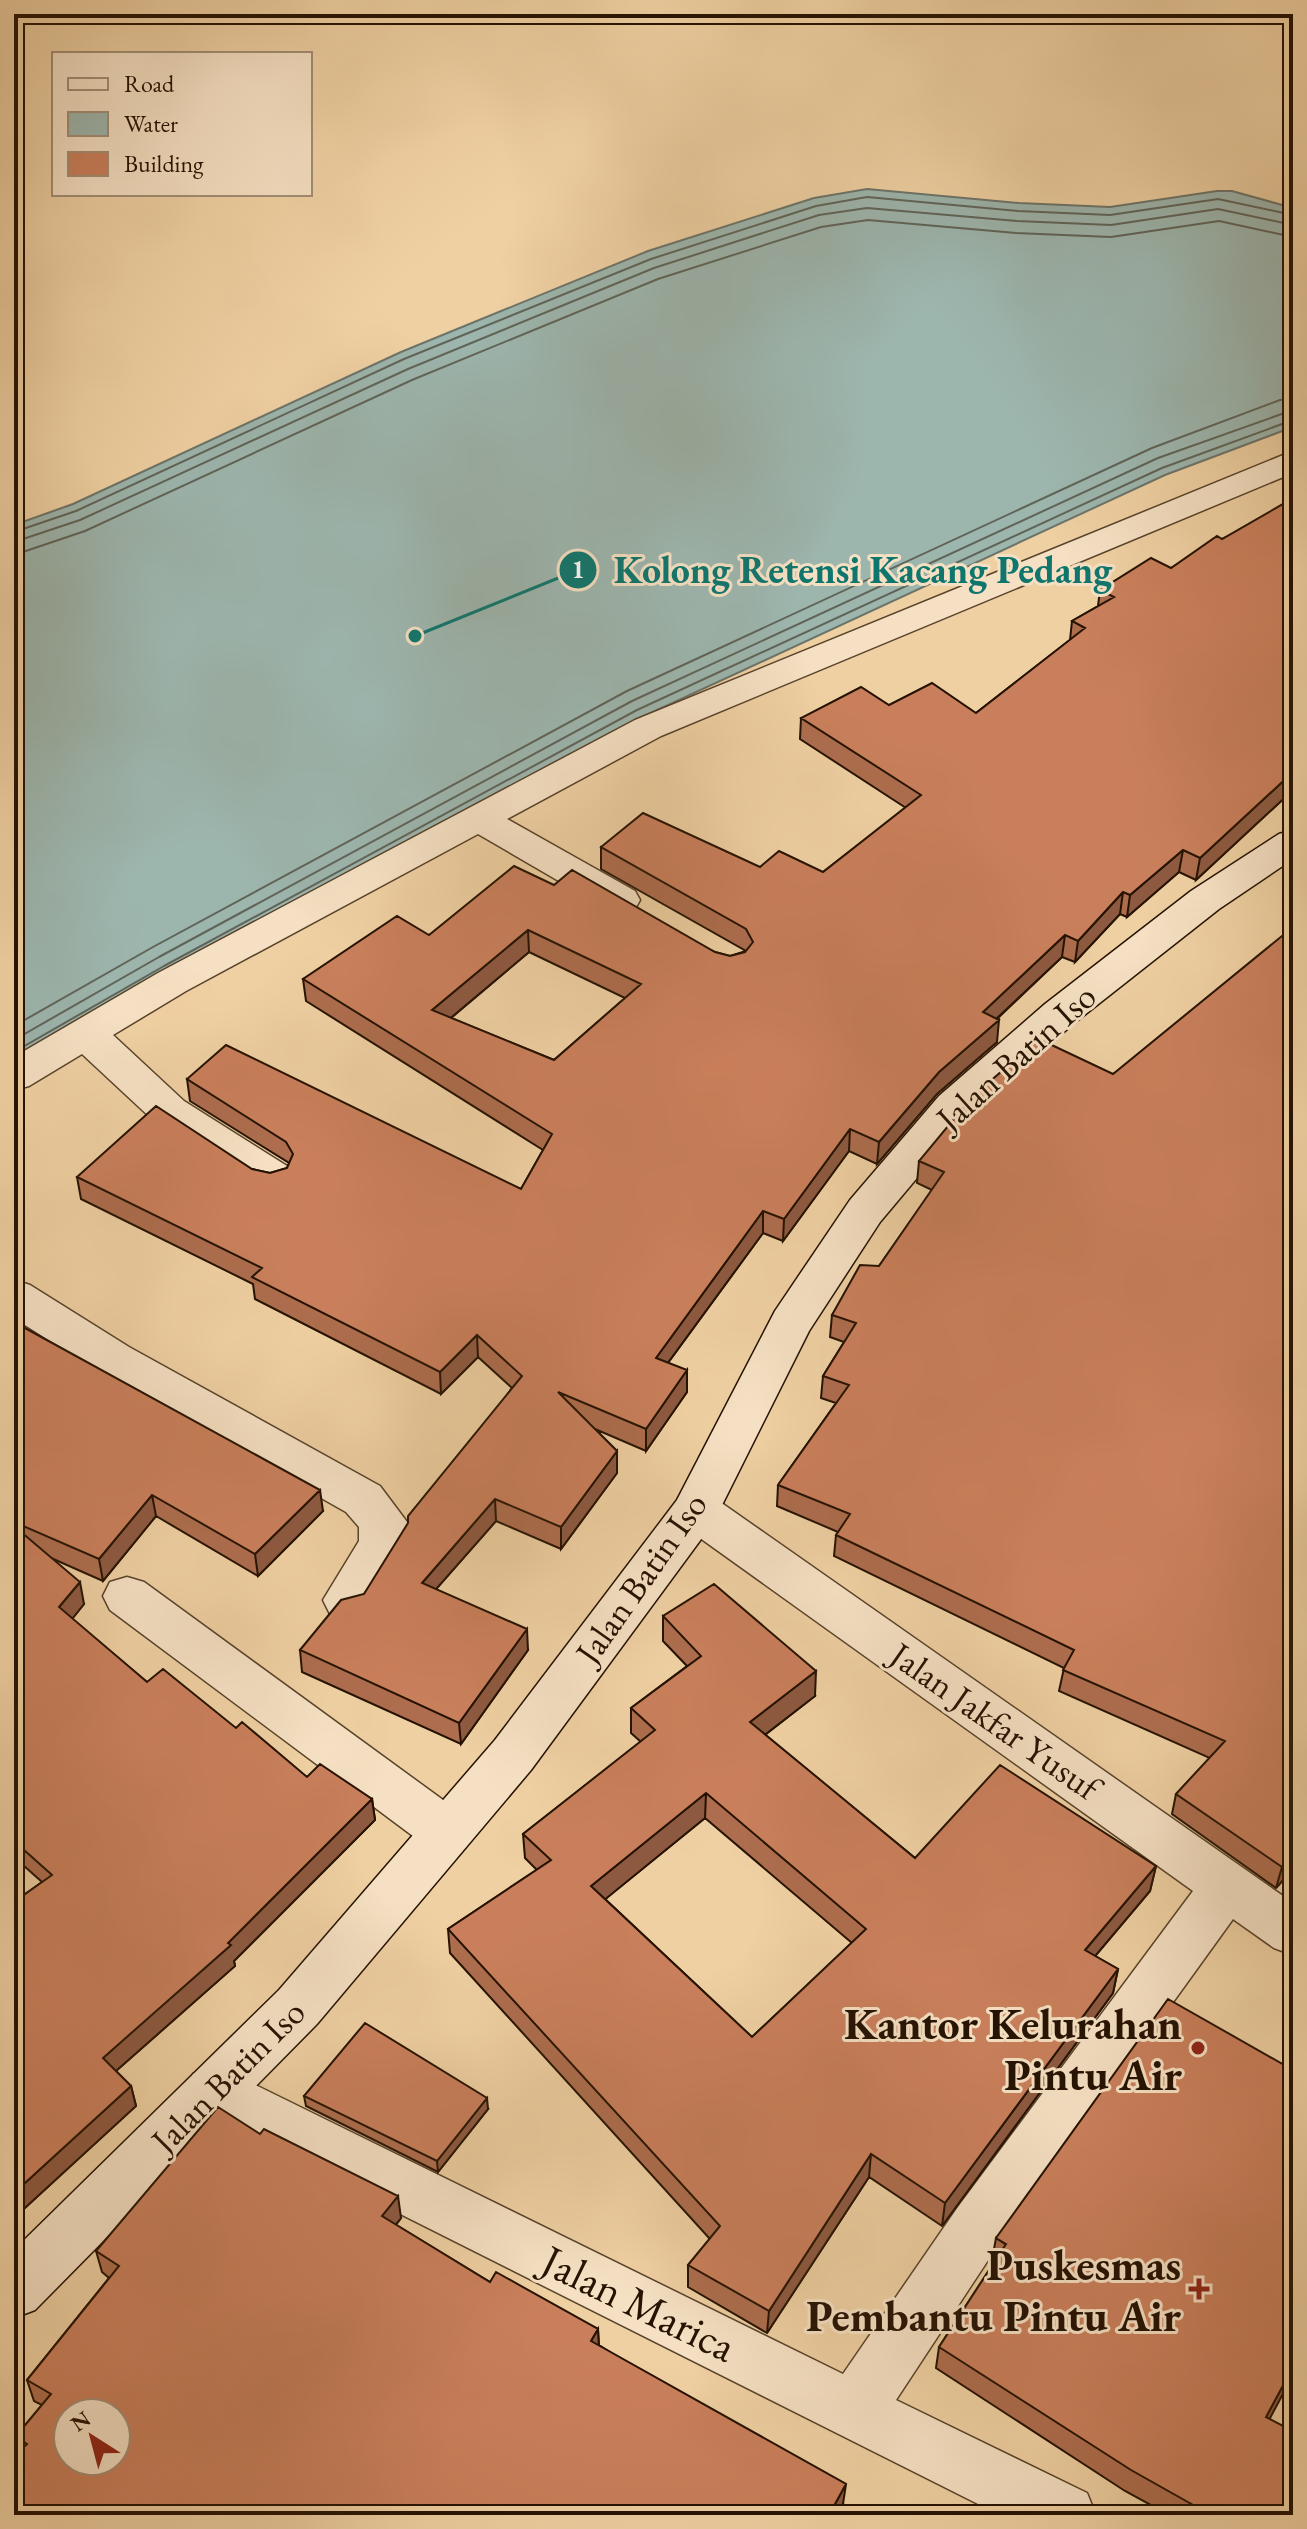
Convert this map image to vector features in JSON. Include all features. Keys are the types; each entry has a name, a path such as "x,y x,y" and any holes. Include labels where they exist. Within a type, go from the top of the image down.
{"street":[{"path":"14,1076 172,982 648,728 1293,461"},
{"path":"478,818 651,917"},
{"name":"Jalan Batin Iso","path":"14,2290 298,2007 513,1755 696,1510 719,1459 791,1323 865,1211 954,1106 1059,1014 1205,900 1293,842"},
{"path":"85,1033 169,1111 272,1177"},
{"path":"14,1296 113,1359 363,1499 383,1522 383,1543 347,1600"},
{"name":"Jalan Jakfar Yusuf","path":"696,1510 1293,1932"},
{"path":"127,1596 447,1832"},
{"path":"854,2410 978,2226 1228,1885"},
{"name":"Jalan Marica","path":"213,2092 1065,2515"}],"water":[{"path":"867,189 1019,203 1110,207 1232,191 1293,208 1293,427 1165,475 640,718 167,973 14,1061 14,525 73,504 401,352 648,251 814,198"}],"building":[{"path":"1283,504 1293,509 1293,772 1200,858 1183,850 1130,895 1123,892 1078,941 1065,935 983,1012 999,1020 939,1072 879,1142 850,1129 784,1219 763,1211 656,1358 687,1370 646,1429 558,1392 617,1451 561,1527 495,1499 422,1583 527,1629 459,1723 300,1650 341,1600 364,1594 408,1523 408,1516 522,1376 477,1335 440,1372 252,1277 262,1268 77,1177 156,1106 252,1169 270,1173 287,1168 293,1154 286,1142 187,1079 226,1045 521,1189 552,1134 303,979 397,916 429,935 514,866 554,885 572,870 715,952 730,956 745,952 753,942 746,929 601,847 643,813 760,867 779,851 823,872 921,795 801,718 861,687 889,705 932,683 976,713 1085,628 1072,621 1114,597 1100,590 1151,558 1171,568 1217,536 1222,539","holes":["528,930 641,984 554,1060 432,1010"]},
{"path":"1293,927 1293,1854 1282,1867 1176,1794 1225,1741 1063,1670 1074,1650 836,1535 850,1514 778,1485 849,1385 823,1376 856,1323 832,1315 860,1265 879,1266 944,1172 919,1161 973,1096 1039,1039 1113,1074"},
{"path":"14,1322 320,1490 255,1554 152,1495 99,1559 14,1522"},
{"path":"14,1526 80,1582 59,1607 147,1682 163,1669 236,1728 242,1722 307,1777 320,1764 372,1799 228,1943 231,1945 103,2058 131,2086 14,2193 14,1902 52,1875 14,1841"},
{"path":"714,1584 816,1671 750,1722 915,1858 1000,1765 1156,1866 1085,1950 1118,1969 945,2203 871,2154 769,2311 688,2265 720,2226 448,1929 551,1860 523,1834 655,1730 631,1708 701,1656 663,1616","holes":["706,1793 866,1929 752,2037 591,1886"]},
{"path":"1168,1999 1293,2070 1293,2367 1266,2417 1293,2431 1293,2515 1211,2515 1131,2470 939,2347 1006,2244 996,2238"},
{"path":"365,2023 487,2098 437,2161 304,2096"},
{"path":"218,2107 260,2134 264,2129 398,2196 382,2216 490,2282 496,2272 598,2329 591,2341 846,2484 829,2515 14,2515 14,2456 27,2444 16,2436 51,2394 27,2380 119,2266 96,2251"}],"place":[{"name":"Kolong Retensi Kacang Pedang","path":"415,636"},
{"name":"Kantor Kelurahan Pintu Air","path":"1198,2048"},
{"name":"Puskesmas Pembantu Pintu Air","path":"1199,2289"}]}
